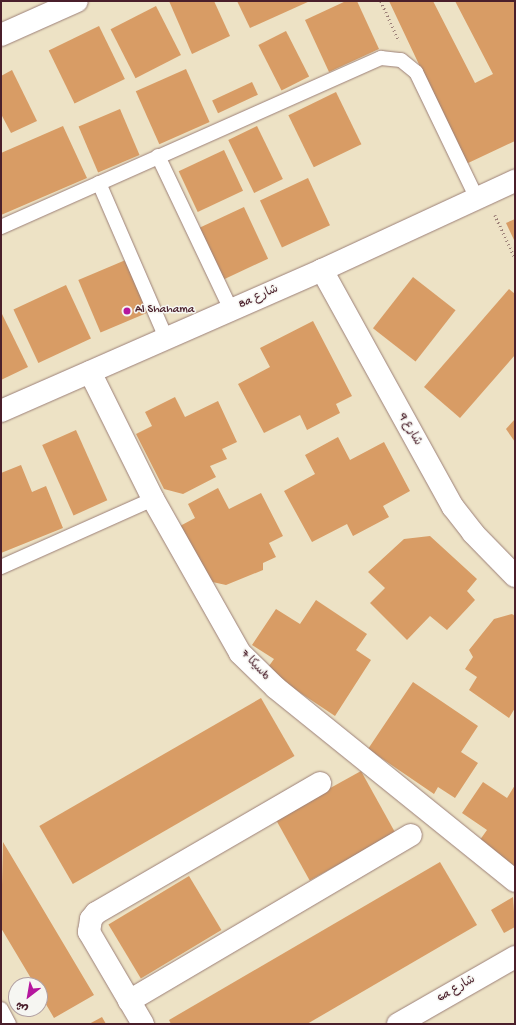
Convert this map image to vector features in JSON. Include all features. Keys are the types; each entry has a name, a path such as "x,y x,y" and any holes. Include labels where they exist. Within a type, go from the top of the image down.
{"street":[{"path":"1,35 77,1"},
{"name":"8a شارع","path":"1,411 322,270 515,181"},
{"name":"شارع 9","path":"322,270 453,507 473,533 515,576"},
{"name":"سيكا 7b","path":"90,372 153,498 227,632 257,672 449,830 515,881"},
{"path":"144,1024 89,932 89,925 96,913 320,783"},
{"path":"130,1000 411,835"},
{"name":"6a شارع","path":"398,1024 515,957"}],"lane":[{"path":"1,227 371,61 391,58 409,65 416,72 482,197"},
{"path":"158,156 231,310"},
{"path":"99,183 166,338"},
{"path":"1,567 153,498"},
{"path":"1,1009 9,1024"}],"path":[{"path":"381,1 409,65"},
{"path":"482,197 515,258"}],"building":[{"path":"169,1 214,1 230,36 192,54"},
{"path":"237,1 310,1 250,28"},
{"path":"346,1 357,1 379,49 329,72 305,20"},
{"path":"389,1 433,1 475,83 493,74 455,1 515,1 515,141 466,164"},
{"path":"156,6 181,55 136,78 111,29"},
{"path":"99,26 125,79 75,104 49,51"},
{"path":"286,31 309,76 282,91 258,45"},
{"path":"186,69 210,122 159,144 136,91"},
{"path":"12,70 37,121 11,133 1,114 1,76"},
{"path":"252,82 258,95 218,113 212,101"},
{"path":"336,92 361,144 314,167 288,115"},
{"path":"120,109 140,155 98,173 79,127"},
{"path":"63,126 87,178 1,215 1,153"},
{"path":"257,126 283,179 254,193 228,140"},
{"path":"224,150 243,191 198,212 179,171"},
{"path":"308,178 330,225 282,248 260,200"},
{"path":"244,207 268,259 218,282 194,230"},
{"path":"515,219 515,242 506,223"},
{"path":"128,259 150,311 101,333 78,280"},
{"path":"413,277 456,310 416,361 373,328"},
{"path":"66,285 91,338 38,363 13,310"},
{"path":"509,289 515,294 515,355 460,418 424,387"},
{"path":"1,312 28,367 1,380"},
{"path":"313,321 352,396 336,404 340,413 307,430 300,415 264,433 238,384 270,367 260,348"},
{"path":"175,397 185,417 218,401 237,442 222,449 227,459 210,466 216,477 183,494 164,489 136,434 152,426 145,412"},
{"path":"515,419 515,442 506,429"},
{"path":"76,430 107,500 74,515 42,445"},
{"path":"338,437 350,460 384,442 410,491 383,506 389,517 353,536 347,524 312,542 284,491 315,474 305,455"},
{"path":"21,465 32,492 46,486 63,528 1,553 1,473"},
{"path":"218,488 229,509 261,493 283,536 269,543 276,557 263,563 263,570 226,585 208,581 180,526 195,518 188,504"},
{"path":"430,536 477,579 467,591 475,600 447,630 430,616 407,640 370,603 385,588 368,572 404,539"},
{"path":"316,600 367,634 356,650 371,660 335,716 266,670 274,659 252,645 276,609 300,624"},
{"path":"512,614 515,616 515,708 509,718 469,690 477,677 465,669 473,657 469,650 494,619"},
{"path":"413,682 478,726 461,752 478,763 455,798 438,787 434,794 368,749"},
{"path":"261,698 294,756 73,884 39,826"},
{"path":"361,771 395,833 310,881 275,819"},
{"path":"483,782 507,798 515,785 515,870 477,844 487,830 462,813"},
{"path":"3,842 94,995 54,1018 48,1008 48,977 30,977 1,928"},
{"path":"440,862 477,925 307,1024 171,1024 169,1020"},
{"path":"189,876 221,930 141,978 108,924"},
{"path":"513,897 515,927 504,933 491,910"},
{"path":"102,1017 106,1024 89,1024"}],"place":[{"name":"Al Shahama","path":"127,311"}]}
